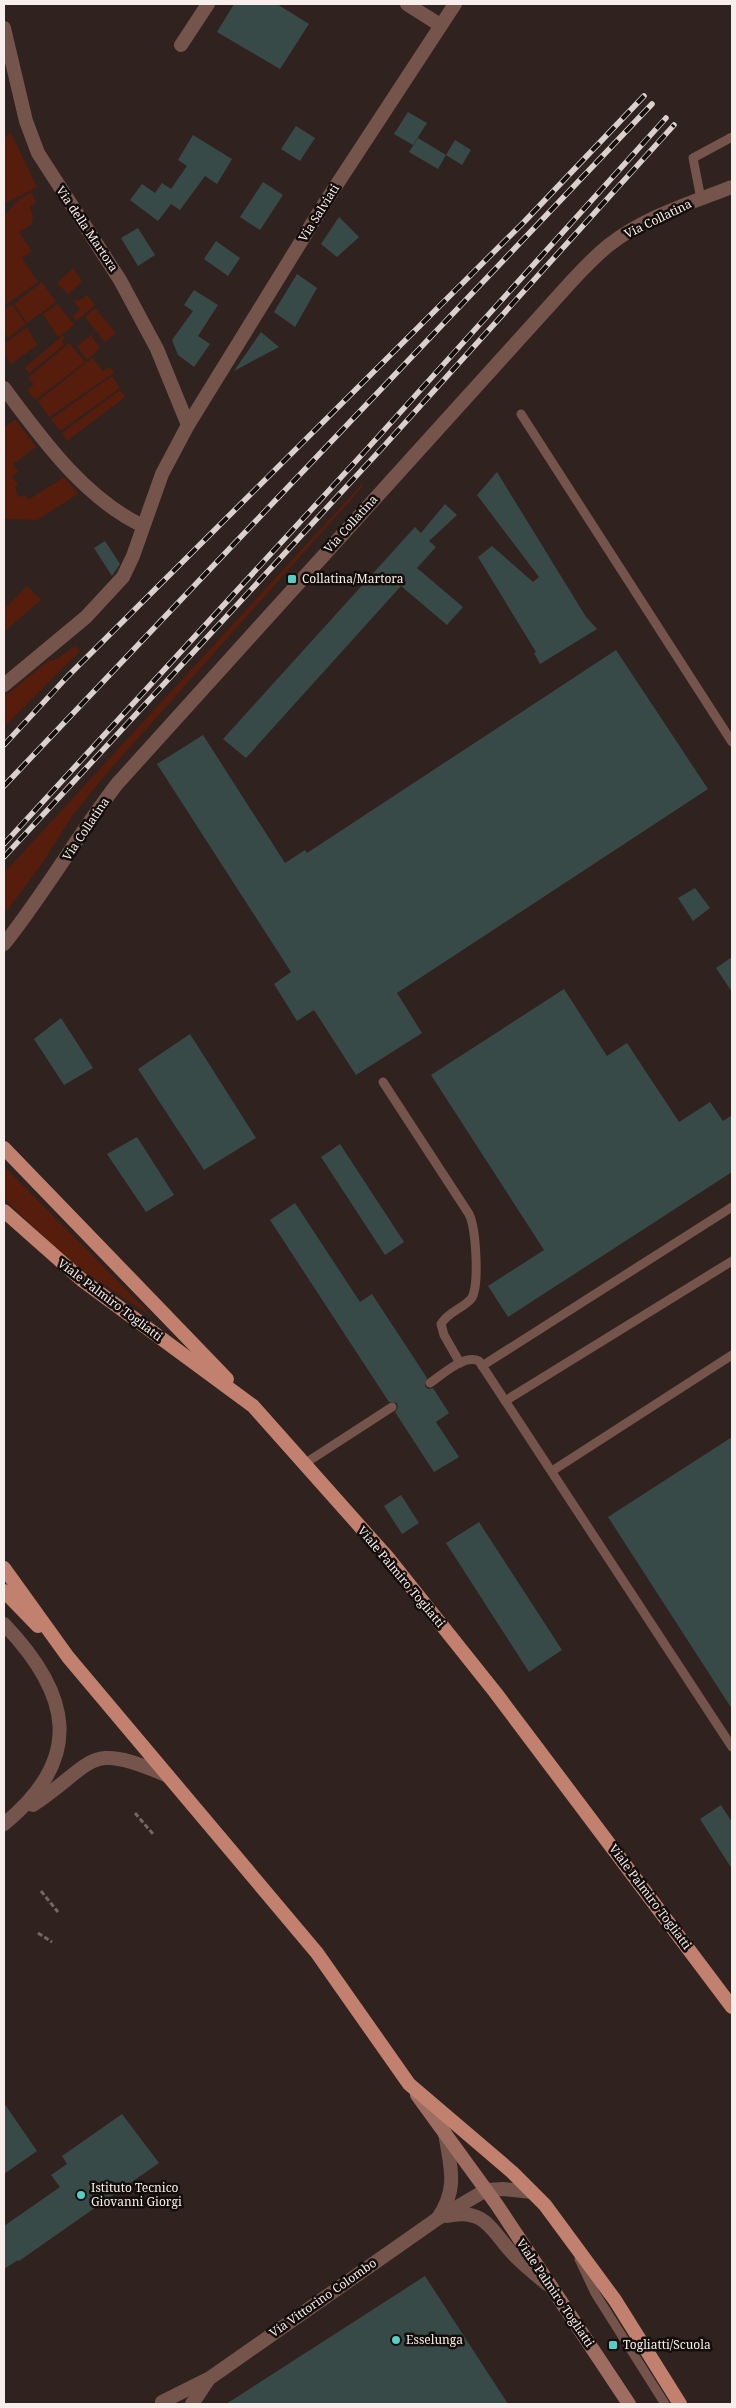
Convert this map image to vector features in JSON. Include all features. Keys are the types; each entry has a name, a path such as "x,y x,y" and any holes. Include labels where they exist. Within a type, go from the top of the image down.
{"main road":[{"path":"4,1148 254,1406"},
{"name":"Viale Palmiro Togliatti","path":"4,1211 56,1259 96,1291 254,1406 388,1559 495,1692 732,2007"},
{"name":"Viale Palmiro Togliatti","path":"4,1568 68,1657 317,1953 486,2190 629,2404"},
{"path":"4,1591 68,1657"},
{"name":"Viale Palmiro Togliatti","path":"409,2084 545,2205 615,2300 680,2404"}],"street":[{"path":"181,45 208,4"},
{"path":"407,4 440,25"},
{"name":"Via Salviati","path":"4,685 86,617 110,593 130,563 162,474 188,424 326,201 455,4"},
{"name":"Via della Martora","path":"4,28 26,121 38,153 120,280 157,349 188,424"},
{"name":"Via Collatina","path":"4,944 42,895 84,829 117,784 570,283 609,246 624,235 668,212 732,187"},
{"path":"4,388 41,436 91,491 123,517 143,526"},
{"path":"4,1155 19,1163"},
{"path":"4,1624 25,1648 48,1680 56,1700 60,1723 59,1744 53,1762 41,1786 16,1814 4,1824"},
{"path":"16,1814 34,1804 96,1758 122,1758 168,1776"},
{"name":"Via Vittorino Colombo","path":"437,2219 448,2201 452,2186 445,2132"},
{"path":"486,2190 503,2188 532,2192"},
{"name":"Via Vittorino Colombo","path":"164,2404 210,2378 437,2219 486,2190"},
{"name":"Via Vittorino Colombo","path":"437,2219 462,2214 483,2220 495,2230 516,2258 548,2284"},
{"name":"Via Vittorino Colombo","path":"192,2404 210,2378"}],"lane":[{"path":"701,199 693,158 732,137"},
{"path":"521,414 732,742"},
{"path":"384,1082 469,1214 474,1226 476,1290 470,1300 446,1316 441,1324 444,1336 460,1363"},
{"path":"482,1366 732,1207"},
{"path":"505,1401 732,1261"},
{"path":"552,1471 732,1354"},
{"path":"430,1383 460,1363 475,1359 482,1366 732,1747"},
{"path":"304,1464 392,1407"},
{"name":"Viale Palmiro Togliatti","path":"571,2241 595,2293 665,2404"}],"path":[{"path":"135,1813 153,1834"},
{"path":"41,1891 58,1912"},
{"path":"38,1933 52,1942"}],"shaded area":[{"path":"11,133 37,187 4,204 4,138"},
{"path":"31,192 36,203 30,207 33,217 31,225 19,232 32,251 22,258 38,282 4,306 4,216 18,200"},
{"path":"73,268 82,282 68,294 57,283"},
{"path":"42,282 56,302 27,323 14,304"},
{"path":"87,295 95,305 76,321 72,316 80,310 73,300 78,301"},
{"path":"12,304 26,324 8,338 4,332 4,310"},
{"path":"58,304 74,325 58,337 43,314"},
{"path":"95,308 116,333 105,342 85,317"},
{"path":"27,327 37,345 11,364 4,353 4,344"},
{"path":"63,335 65,338 62,341 64,345 29,373 25,368"},
{"path":"91,335 100,348 87,360 77,346"},
{"path":"69,343 85,362 35,400 27,390 34,384 28,378"},
{"path":"92,358 103,371 110,367 114,373 49,417 38,401"},
{"path":"112,376 120,388 60,431 51,419"},
{"path":"120,390 125,397 67,441 62,433"},
{"path":"15,419 36,447 13,464 18,472 12,476 18,485 15,487 18,497 26,495 28,500 64,477 78,494 37,520 4,519 4,428"},
{"path":"362,484 364,485 106,774 72,816 43,862 4,915 4,873"},
{"path":"27,586 41,600 4,632 4,609"},
{"path":"75,646 80,651 4,727 4,697 48,661 57,659"},
{"path":"4,1166 154,1318 85,1272 51,1244 4,1198"}],"building":[{"path":"234,4 277,4 309,24 280,69 217,32"},
{"path":"408,112 427,123 413,145 394,134"},
{"path":"296,126 315,138 300,161 281,149"},
{"path":"193,135 232,159 217,184 205,176 180,210 171,204 158,221 130,200 142,184 155,193 162,183 171,189 187,166 178,160"},
{"path":"418,138 446,155 438,169 409,152"},
{"path":"455,140 471,150 462,165 446,155"},
{"path":"263,182 283,195 260,230 240,217"},
{"path":"339,217 359,237 337,257 321,244"},
{"path":"138,228 155,255 138,266 121,238"},
{"path":"216,241 240,258 228,276 204,259"},
{"path":"297,274 317,288 295,327 274,312"},
{"path":"194,290 218,305 198,336 210,344 194,367 178,355 172,340 193,311 184,305"},
{"path":"261,332 279,347 234,371"},
{"path":"497,472 586,617 597,629 540,664 534,653 536,652 478,557 492,546 533,582 539,577 477,495"},
{"path":"445,504 457,515 429,541 436,547 417,568 463,607 447,625 401,586 246,758 223,739 415,527 421,533"},
{"path":"105,541 120,564 112,576 94,548"},
{"path":"616,650 708,789 397,993 422,1033 356,1075 314,1010 297,1021 274,984 291,972 157,764 203,735 285,863 305,850 307,853"},
{"path":"695,888 710,908 693,921 678,898"},
{"path":"732,957 732,992 716,968"},
{"path":"564,989 607,1056 627,1043 679,1122 710,1102 723,1121 732,1115 732,1172 508,1317 488,1286 544,1250 431,1075"},
{"path":"61,1018 93,1068 64,1085 34,1039"},
{"path":"190,1034 256,1138 204,1170 138,1069"},
{"path":"137,1137 174,1195 146,1212 107,1154"},
{"path":"340,1144 404,1242 385,1255 321,1157"},
{"path":"295,1203 360,1302 372,1294 427,1378 425,1386 428,1389 433,1388 449,1413 436,1422 459,1457 434,1472 395,1412 398,1407 397,1403 389,1402 270,1220"},
{"path":"732,1437 732,1709 608,1517"},
{"path":"401,1495 419,1523 402,1534 384,1506"},
{"path":"479,1522 562,1650 529,1672 446,1543"},
{"path":"721,1805 732,1822 732,1869 700,1819"},
{"path":"4,2103 37,2151 4,2174"},
{"name":"Istituto Tecnico Giovanni Giorgi","path":"122,2114 159,2163 19,2261 4,2269 4,2226 60,2187 51,2175 67,2164 62,2156"},
{"name":"Esselunga","path":"425,2276 508,2404 226,2404"}],"railway":[{"path":"4,745 68,676 524,222 644,96"},
{"path":"4,786 652,104"},
{"path":"4,844 368,448 666,118"},
{"path":"4,857 384,446 674,125"}],"place":[{"name":"Collatina/Martora","path":"292,579"},
{"name":"Istituto Tecnico Giovanni Giorgi","path":"81,2195"},
{"name":"Esselunga","path":"396,2340"},
{"name":"Togliatti/Scuola","path":"613,2345"}]}
